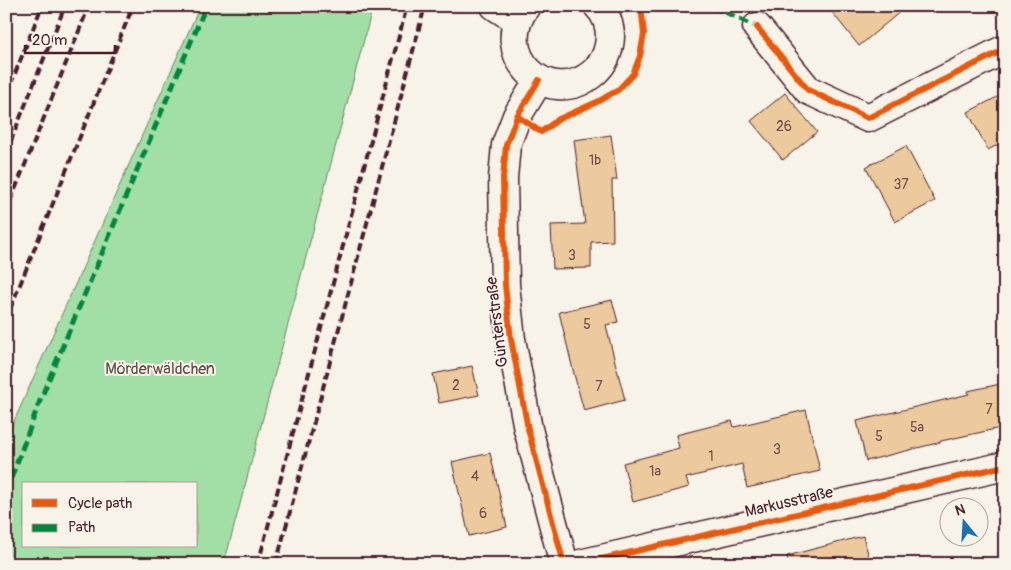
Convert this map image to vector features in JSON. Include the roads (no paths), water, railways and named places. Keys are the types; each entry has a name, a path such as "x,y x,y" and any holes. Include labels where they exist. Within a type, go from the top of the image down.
{"street":[{"path":"513,11 515,47 520,60 528,71 539,80 555,85 571,85 586,79 599,69 607,55 610,39 608,23 598,6"},
{"path":"757,27 808,90 868,118 1005,49"},
{"name":"Günterstraße","path":"539,80 516,116 506,145 503,178 505,285 511,339 528,429 564,564"},
{"name":"Markusstraße","path":"580,564 1005,466"}],"railway":[{"path":"6,96 42,6"},
{"path":"6,153 65,6"},
{"path":"6,212 89,6"},
{"path":"6,319 133,6"},
{"path":"258,564 407,6"},
{"path":"276,564 425,6"}],"park label":[{"name":"Mörderwäldchen","path":"160,369"}]}
